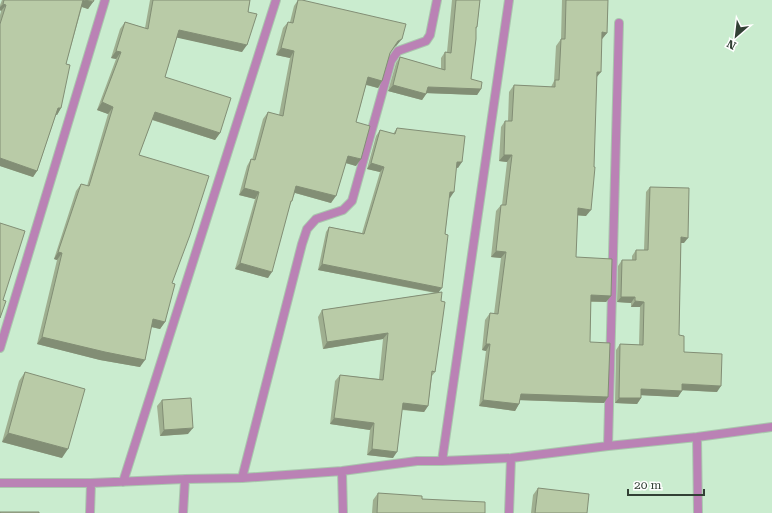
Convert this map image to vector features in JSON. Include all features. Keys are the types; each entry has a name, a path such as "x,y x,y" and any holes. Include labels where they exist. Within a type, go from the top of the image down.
{"street":[{"path":"0,348 105,0"},
{"path":"123,482 276,0"},
{"path":"242,478 307,229 316,219 343,210 352,200 391,61 398,51 426,41 430,35 437,0"},
{"path":"442,461 509,0"},
{"path":"608,446 619,23"},
{"path":"0,483 91,483 242,478 342,470 417,461 512,458 697,437 772,426"},
{"path":"697,437 698,513"},
{"path":"509,513 512,458"},
{"path":"342,470 343,513"},
{"path":"183,513 184,479"},
{"path":"90,513 91,483"}],"building":[{"path":"4,0 83,0 66,64 70,65 61,108 58,108 37,171 0,158 0,24 6,5 3,4"},
{"path":"153,0 250,0 248,12 257,14 247,45 179,30 165,77 231,98 220,133 155,112 139,155 209,176 190,235 172,283 175,284 165,322 153,319 145,360 42,337 62,253 58,252 81,184 89,186 113,107 102,102 121,52 116,51 125,22 148,29"},
{"path":"298,0 406,24 402,39 398,41 390,53 382,81 368,77 356,122 370,126 361,159 348,156 336,196 296,186 272,272 240,263 259,192 244,188 251,159 255,160 268,112 283,116 294,51 281,48 288,22 293,23"},
{"path":"456,0 480,0 471,79 482,82 481,89 428,87 426,94 393,85 400,57 445,70 445,52 451,53"},
{"path":"566,0 608,0 607,33 602,32 601,72 597,72 595,167 591,210 578,208 576,257 612,259 611,296 591,295 590,342 610,343 608,397 521,394 519,404 483,400 490,344 486,344 490,313 498,314 506,252 496,251 501,205 506,205 512,155 504,155 505,121 512,121 514,85 555,87 555,80 559,80 561,39 565,39"},
{"path":"397,128 465,136 462,162 457,162 454,192 450,192 445,234 448,235 442,288 322,264 329,227 364,234 384,167 371,163 380,130 395,134"},
{"path":"650,187 689,188 688,238 681,237 679,335 684,336 684,352 722,354 721,386 682,384 682,391 641,389 641,398 619,398 620,344 643,345 644,302 635,301 635,297 621,297 622,260 636,260 636,250 648,250"},
{"path":"0,223 25,231 3,300 6,301 0,318"},
{"path":"442,292 441,301 445,302 435,372 432,371 428,406 403,403 397,452 372,449 374,423 334,418 340,375 383,380 388,333 327,342 322,310"},
{"path":"25,372 85,389 68,449 8,433"},
{"path":"191,398 193,428 164,430 162,400"},
{"path":"538,488 589,494 587,513 535,513"},
{"path":"378,493 422,496 422,499 485,502 485,513 377,513"},
{"path":"39,512 39,513 0,513"}]}
